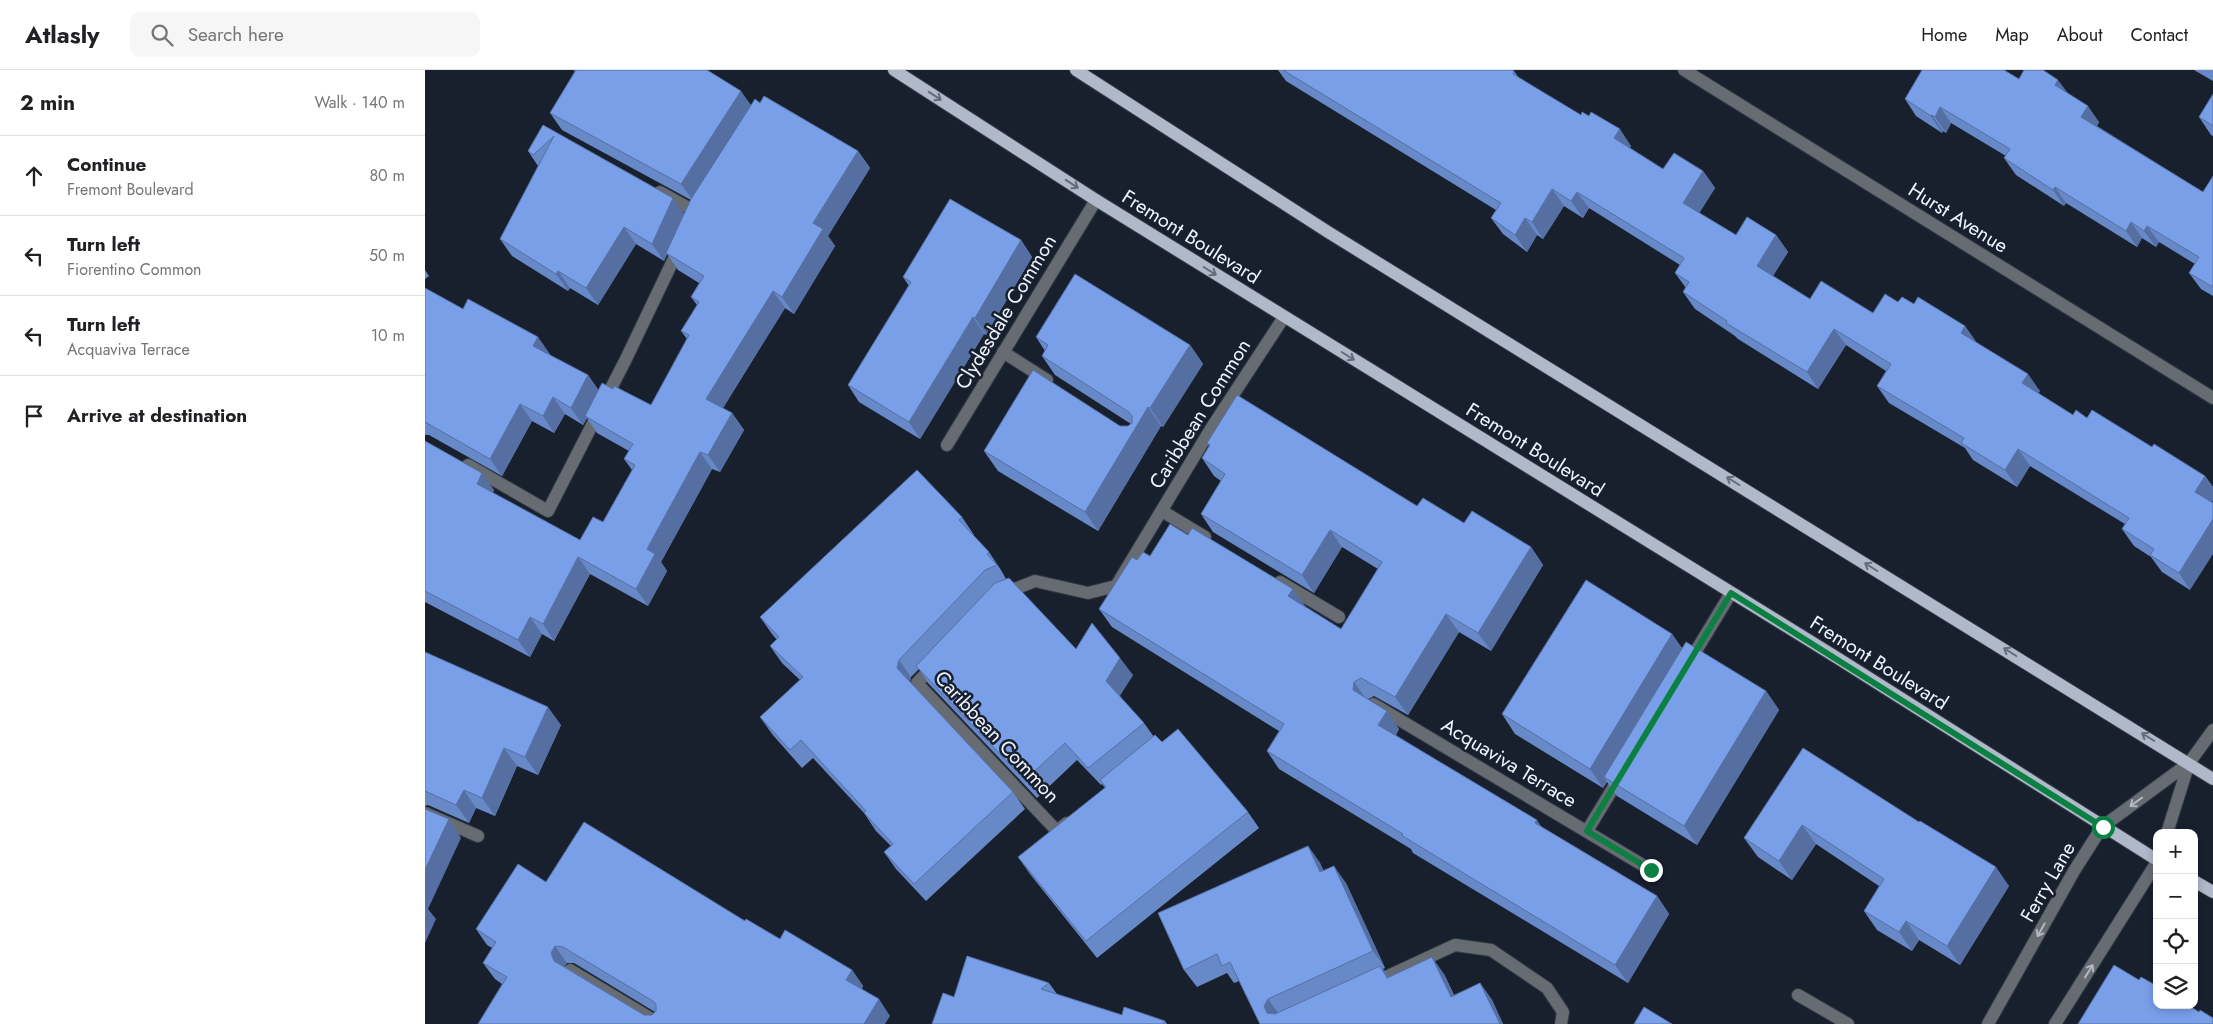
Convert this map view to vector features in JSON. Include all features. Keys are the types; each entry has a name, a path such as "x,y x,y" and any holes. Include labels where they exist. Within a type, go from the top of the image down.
{"main road":[{"name":"Fremont Boulevard","path":"894,70 1096,200 1731,593 2153,858"},
{"path":"1076,70 1336,237 2213,778"},
{"path":"2198,883 2213,892"}],"street":[{"name":"Hurst Avenue","path":"1684,70 2213,398"},
{"path":"646,184 696,212"},
{"name":"Clydesdale Common","path":"947,444 1096,200"},
{"path":"457,459 548,511 626,359 684,238"},
{"name":"Caribbean Common","path":"996,600 1003,593 1035,581 1088,592 1116,586 1212,427 1284,317"},
{"path":"1003,352 1059,388"},
{"path":"1162,511 1212,541"},
{"path":"1271,576 1339,617"},
{"path":"1683,673 1731,593"},
{"name":"Caribbean Common","path":"943,655 917,683 1057,831 1079,813"},
{"name":"Acquaviva Terrace","path":"1373,704 1651,870"},
{"name":"Ferry Lane","path":"1988,1024 2074,871 2103,827 2189,763 2213,730"},
{"name":"Ferry Lane","path":"2168,829 2189,763"},
{"path":"1587,831 1627,765"},
{"path":"425,813 478,836"},
{"path":"2055,1024 2153,867"},
{"path":"1365,987 1455,945 1491,950 1547,988 1563,1012 1561,1024"},
{"path":"570,970 660,1024"},
{"path":"1798,995 1848,1024"}],"building":[{"path":"576,70 707,70 741,91 681,184 550,113"},
{"path":"1283,70 1512,70 1514,71 1513,74 1581,115 1582,112 1589,116 1591,112 1620,129 1614,138 1663,169 1674,153 1703,171 1683,203 1736,235 1747,217 1776,235 1757,266 1810,299 1821,281 1873,313 1885,294 1898,302 1902,297 1914,304 1918,297 1965,326 1961,333 2028,374 2022,383 2073,415 2076,410 2087,418 2092,410 2152,447 2154,444 2205,476 2195,492 2213,503 2213,519 2179,573 2150,555 2154,549 2122,529 2129,518 2018,449 2005,470 1961,443 1964,438 1877,386 1891,364 1834,329 1807,372 1726,323 1727,321 1683,292 1689,282 1675,273 1684,258 1577,192 1571,201 1552,189 1532,222 1525,218 1515,235 1491,218 1501,203"},
{"path":"1922,70 2004,70 2019,79 2024,70 2043,70 2058,80 2055,85 2088,106 2081,117 2203,192 2213,176 2213,287 2189,273 2199,257 2147,226 2144,231 2131,222 2126,231 2055,187 2053,190 2004,158 2010,149 1940,107 1935,117 1905,99"},
{"path":"2213,94 2213,126 2199,117"},
{"path":"764,96 858,151 813,223 823,229 782,297 773,291 706,399 732,413 708,455 700,452 647,549 655,554 636,589 578,557 543,624 530,617 518,640 425,591 425,441 482,473 477,484 580,540 593,517 603,522 635,465 624,459 633,444 585,416 602,383 613,389 614,386 651,405 689,335 681,331 699,302 691,297 704,276 666,253 691,199 755,99 760,103"},
{"path":"543,125 673,198 652,244 624,227 586,288 558,271 556,274 500,239 554,136 533,155 528,151"},
{"path":"950,199 1021,240 975,318 973,317 909,422 848,385 911,282 903,277"},
{"path":"1075,274 1190,345 1150,408 1148,407 1085,512 984,451 1033,370 1120,426 1128,426 1132,423 1132,416 1129,412 1042,356 1048,345 1036,337"},
{"path":"425,288 463,309 468,299 538,337 533,346 588,375 571,408 553,397 543,416 520,404 490,459 425,422"},
{"path":"1237,395 1417,506 1423,498 1464,523 1472,511 1531,547 1478,633 1446,614 1395,697 1361,678 1354,682 1353,690 1387,711 1378,725 1537,820 1535,823 1657,896 1615,965 1267,751 1284,724 1099,609 1132,557 1137,560 1143,552 1150,556 1170,524 1188,535 1192,528 1293,589 1288,596 1341,629 1382,562 1330,530 1302,575 1201,514 1225,474 1202,458 1210,445 1207,443"},
{"path":"917,470 962,517 959,520 989,552 987,554 997,565 985,570 899,660 897,668 1013,792 914,884 884,852 893,844 864,813 866,811 801,740 790,750 760,717 803,677 770,646 779,637 760,617"},
{"path":"1009,578 1076,649 1092,623 1120,658 1106,681 1144,723 1088,768 1065,743 1025,780 916,666 995,583"},
{"path":"1586,580 1672,634 1590,769 1502,714"},
{"path":"1686,642 1766,691 1684,826 1604,777"},
{"path":"425,652 548,707 525,757 504,748 482,798 464,790 456,805 425,791"},
{"path":"1178,729 1248,812 1086,941 1018,857 1106,787 1100,780 1155,735 1162,742"},
{"path":"1803,748 1919,822 1996,867 1947,946 1906,921 1899,932 1864,911 1884,879 1802,825 1779,861 1744,838"},
{"path":"425,809 449,819 425,870"},
{"path":"584,822 745,921 746,919 780,939 785,930 852,970 846,980 879,999 864,1024 478,1024 507,977 483,963 496,942 476,929 518,864 546,882","holes":["555,946 563,947 653,1001 656,1004 656,1011 652,1015 644,1015 554,961 551,953"]},
{"path":"1308,846 1320,872 1334,866 1373,951 1268,999 1264,1006 1267,1013 1275,1014 1380,966 1387,978 1432,957 1451,997 1480,983 1500,1024 1260,1024 1230,962 1222,966 1217,954 1184,970 1158,913"},
{"path":"967,956 1049,983 1041,989 1122,1015 1124,1007 1165,1021 1163,1024 932,1024 943,993 954,997"},
{"path":"2114,965 2139,980 2141,977 2153,984 2153,1009 2194,1009 2199,1012 2200,1010 2213,1018 2213,1024 2078,1024"},
{"path":"1644,1007 1672,1024 1634,1024"}],"route":[{"path":"1651,870 1587,831 1731,593 1839,659 2103,827"}]}
